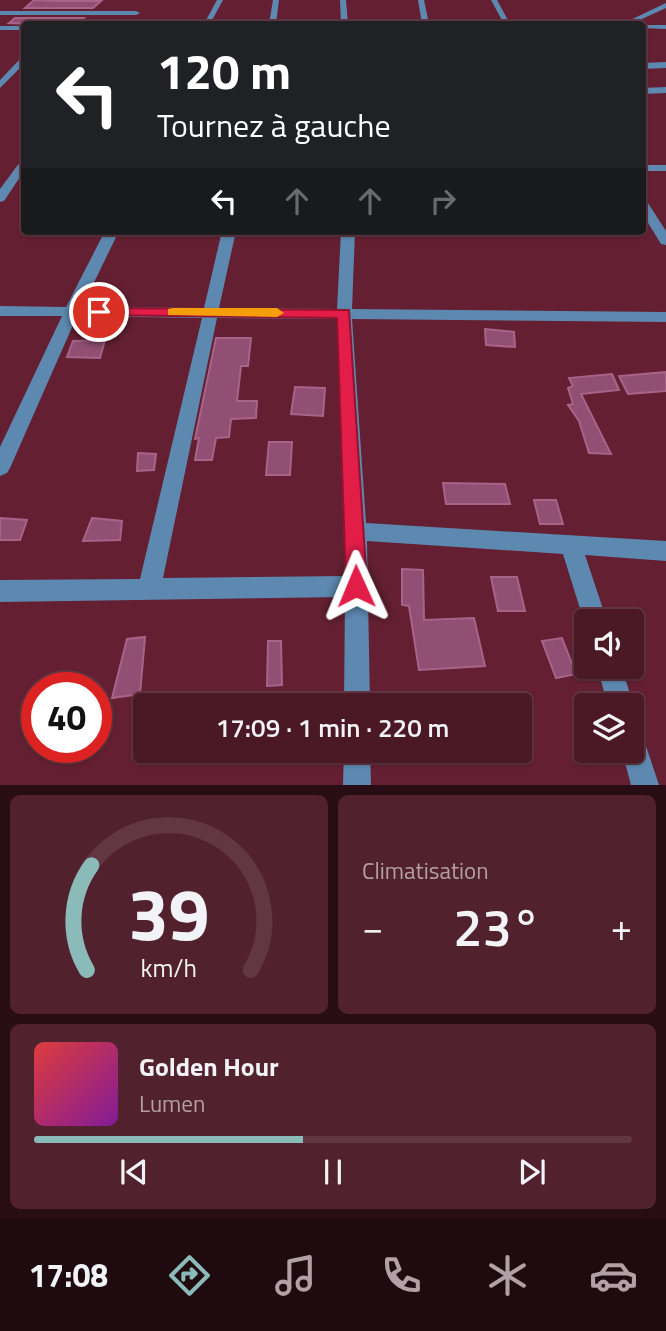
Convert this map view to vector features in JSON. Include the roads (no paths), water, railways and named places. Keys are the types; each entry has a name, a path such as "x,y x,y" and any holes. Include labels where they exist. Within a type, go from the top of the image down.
{"street":[{"path":"209,21 220,0"},
{"path":"272,21 276,0"},
{"path":"342,0 345,21"},
{"path":"421,0 425,21"},
{"path":"494,0 505,21"},
{"path":"647,4 663,7"},
{"path":"0,20 4,13 17,6"},
{"path":"62,21 78,6"},
{"path":"633,21 663,7"},
{"path":"4,13 138,10 130,21"},
{"path":"646,26 666,27"},
{"path":"0,28 21,28"},
{"path":"0,84 21,63"},
{"path":"646,66 666,65"},
{"path":"0,84 13,84"},
{"path":"646,88 666,90"},
{"path":"646,168 666,168"},
{"path":"0,172 21,169"},
{"path":"0,198 21,172"},
{"path":"646,210 666,241"},
{"path":"0,468 71,312 110,235"},
{"path":"149,589 228,235"},
{"path":"348,235 344,313 356,531 356,693"},
{"path":"0,311 666,317"},
{"path":"356,531 666,551"},
{"path":"571,545 591,609"},
{"path":"0,591 356,586"},
{"path":"357,763 357,785"},
{"path":"639,763 645,785"}]}
